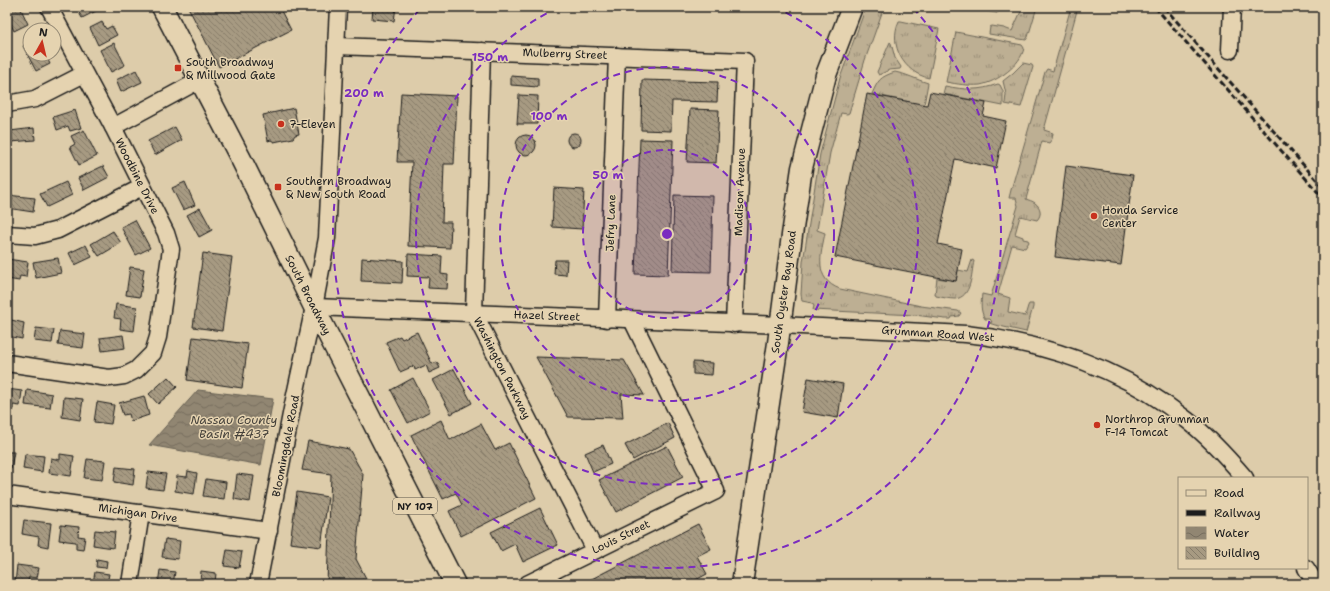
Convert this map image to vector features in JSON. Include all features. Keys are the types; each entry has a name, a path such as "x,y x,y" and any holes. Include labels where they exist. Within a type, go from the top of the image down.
{"main road":[{"name":"South Broadway","path":"162,7 242,161 314,307 455,584"},
{"name":"South Oyster Bay Road","path":"742,584 802,168 826,75 852,7"}],"street":[{"name":"Woodbine Drive","path":"7,363 108,378 124,376 136,370 150,356 158,337 171,249 166,233 113,127 49,7"},
{"name":"Bloomingdale Road","path":"258,584 292,409 314,307 326,238 338,7"},
{"path":"1230,50 1232,7"},
{"name":"Mulberry Street","path":"336,46 745,61"},
{"name":"Washington Parkway","path":"482,51 474,313 595,550"},
{"name":"Jefry Lane","path":"607,319 617,56"},
{"name":"Madison Avenue","path":"734,324 745,61"},
{"path":"7,104 35,99 84,74"},
{"path":"113,127 200,80"},
{"path":"7,234 34,236 58,230 142,187"},
{"name":"Hazel Street","path":"314,307 780,325"},
{"name":"Louis Street","path":"527,584 716,491 632,320"},
{"name":"Grumman Road West","path":"780,325 966,334 1020,342 1052,350 1099,367 1149,394 1204,434 1244,477"},
{"name":"Michigan Drive","path":"7,495 269,531"},
{"path":"130,584 141,513"},
{"path":"1307,569 1316,584"}],"green space":[{"path":"866,7 881,7 883,10 865,60 849,113 841,113 830,153 817,230 825,233 821,257 822,272 831,285 840,289 921,306 958,311 961,313 959,316 952,317 951,319 915,315 813,310 814,306 812,303 802,301 803,262 820,154 840,78"},
{"path":"977,7 991,7 998,12 979,10"},
{"path":"1023,7 1037,7 1026,40 989,34 990,27 992,26 1012,31"},
{"path":"1071,7 1078,7 1044,130 1053,133 1052,139 1049,143 1042,141 1026,199 1037,205 1040,209 1040,216 1037,220 1020,216 1015,234 1023,237 1023,239 1028,240 1029,242 1025,248 1012,245 998,294 1010,298 1008,312 1025,316 1029,304 1033,304 1026,332 989,323 992,322 990,319 985,319 982,313 982,294 991,296 1018,206 1016,198 1009,198 1011,190 1045,72 1047,69 1053,71"},
{"path":"899,21 939,29 929,78 912,70 900,57 896,39 896,30"},
{"path":"956,32 1022,45 1024,48 1018,61 1007,72 994,80 980,85 963,85 946,82"},
{"path":"890,42 895,58 901,67 900,69 889,70 879,75 877,72"},
{"path":"1023,63 1032,65 1033,67 1021,107 1005,104 1006,94 1003,81"},
{"path":"895,72 928,83 924,105 872,94 880,80"},
{"path":"998,84 1003,91 1003,106 943,94 945,86 972,89 984,88"},
{"path":"972,260 974,261 970,284 965,294 955,299 936,296 937,278 956,281 958,270 968,272"}],"water":[{"name":"Nassau County Basin #437","path":"198,390 273,399 261,465 149,445"}],"building":[{"path":"7,7 20,7 27,22 22,22 22,27 14,31 7,16"},
{"path":"76,7 93,7 96,11 82,18"},
{"path":"188,7 279,7 291,30 219,67"},
{"path":"373,7 396,7 394,21 372,19"},
{"path":"102,22 106,29 112,26 117,35 98,45 90,28"},
{"path":"114,43 125,65 111,72 100,50"},
{"path":"7,58 9,58 7,76"},
{"path":"31,62 49,62 50,64 36,71"},
{"path":"136,70 142,82 121,92 116,80"},
{"path":"511,76 538,78 538,87 511,85"},
{"path":"642,80 718,82 717,102 672,101 671,131 641,130"},
{"path":"930,92 986,103 983,116 1006,121 996,168 955,159 938,244 962,249 956,281 835,257 867,94 927,105"},
{"path":"401,93 457,96 454,164 444,164 442,222 451,222 450,248 408,246 412,162 397,162"},
{"path":"519,95 538,96 537,124 517,124"},
{"name":"7-Eleven","path":"294,108 299,134 295,135 293,138 274,142 271,140 268,141 263,115"},
{"path":"690,109 719,110 716,163 687,162"},
{"path":"75,110 81,128 70,131 68,126 57,130 53,117"},
{"path":"175,127 182,140 155,155 148,141"},
{"path":"34,128 35,140 11,142 10,131"},
{"path":"84,130 97,156 79,165 70,147 75,144 71,136"},
{"path":"571,133 577,133 581,137 581,143 577,147 571,147 567,143 567,137"},
{"path":"526,135 533,138 536,145 533,152 526,155 519,152 516,145 519,138"},
{"path":"640,139 673,140 668,275 635,274"},
{"path":"103,166 109,177 84,190 78,178"},
{"name":"Honda Service Center","path":"1066,166 1133,175 1121,265 1055,257"},
{"path":"66,182 72,195 47,207 40,194"},
{"path":"185,182 195,205 183,210 172,188"},
{"path":"554,188 584,190 582,229 552,227"},
{"path":"7,195 35,198 33,212 7,208"},
{"path":"674,195 713,196 711,272 672,271"},
{"path":"200,208 212,230 199,237 187,215"},
{"path":"135,220 150,248 136,255 121,227"},
{"path":"113,231 121,243 99,256 91,244"},
{"path":"86,245 92,257 75,265 69,253"},
{"path":"203,253 232,257 222,331 193,327"},
{"path":"408,254 442,256 441,274 448,275 447,289 428,288 429,277 407,276"},
{"path":"58,258 61,273 36,278 33,262"},
{"path":"362,258 403,261 402,283 361,281"},
{"path":"7,259 28,262 26,277 20,276 19,281 7,279"},
{"path":"555,260 567,260 566,275 554,274"},
{"path":"130,267 144,269 140,297 126,295"},
{"path":"116,304 137,307 134,331 120,329 121,319 114,318"},
{"path":"7,319 24,323 22,339 7,336"},
{"path":"36,328 54,330 52,343 34,341"},
{"path":"60,331 85,334 83,348 58,345"},
{"path":"417,332 432,364 437,362 440,368 429,373 426,365 415,370 414,366 400,372 386,342 400,336 402,339"},
{"path":"123,335 125,348 102,351 100,338"},
{"path":"193,337 248,344 242,388 187,380"},
{"path":"536,357 624,360 644,395 621,394 623,418 568,417"},
{"path":"693,362 713,363 712,375 693,374"},
{"path":"454,369 472,403 451,414 433,380"},
{"path":"168,377 177,387 158,404 149,394"},
{"path":"413,378 430,411 408,423 391,390"},
{"path":"808,378 843,384 838,418 802,412"},
{"path":"7,389 22,391 20,406 13,405 13,410 7,409"},
{"path":"27,390 52,394 50,408 25,405"},
{"path":"144,396 149,415 131,421 129,414 123,415 119,403"},
{"path":"64,397 83,399 80,420 62,417"},
{"path":"97,402 114,405 111,424 94,422"},
{"path":"441,420 450,440 481,424 495,450 509,443 536,498 461,536 449,511 462,505 456,493 443,499 411,435"},
{"path":"668,423 675,438 633,460 625,445"},
{"path":"308,441 349,449 363,474 356,559 369,584 327,584 331,474 302,470"},
{"path":"603,445 611,464 593,472 585,453"},
{"path":"667,446 683,477 616,512 599,480"},
{"path":"7,452 14,452 11,468 7,467"},
{"path":"25,454 44,456 42,472 23,469"},
{"path":"60,454 74,456 71,476 49,473 51,458 60,460"},
{"path":"87,459 105,461 102,480 84,478"},
{"path":"116,467 135,469 133,485 114,482"},
{"path":"188,471 197,473 194,494 175,491 177,476 187,477"},
{"path":"148,472 166,474 163,490 146,488"},
{"path":"237,474 254,476 250,502 234,499"},
{"path":"206,479 226,482 224,499 203,496"},
{"path":"297,492 328,497 321,547 290,543"},
{"path":"540,508 558,545 523,562 515,544 501,551 491,532"},
{"path":"24,520 51,523 48,547 38,545 39,537 22,534"},
{"path":"698,524 711,549 697,556 707,574 688,584 582,584"},
{"path":"61,525 79,527 78,536 85,537 83,550 76,549 76,542 59,540"},
{"path":"95,530 115,532 113,548 93,545"},
{"path":"165,539 180,541 178,559 162,557"},
{"path":"227,550 242,552 239,568 224,566"},
{"path":"97,559 107,561 106,568 96,567"},
{"path":"17,565 39,568 37,578 29,577 28,584 15,584"},
{"path":"160,570 175,572 173,584 158,584"},
{"path":"201,571 216,573 215,583 200,581"},
{"path":"95,572 109,574 107,584 87,584 87,582 93,583"},
{"path":"221,580 237,582 236,584 220,584"}],"railway":[{"path":"1155,7 1323,198"},
{"path":"1164,7 1323,187"}],"place":[{"name":"South Broadway & Millwood Gate","path":"178,68"},
{"name":"7-Eleven","path":"281,124"},
{"name":"Southern Broadway & New South Road","path":"278,187"},
{"name":"Honda Service Center","path":"1094,216"},
{"name":"Northrop Grumman F-14 Tomcat","path":"1097,425"}]}
